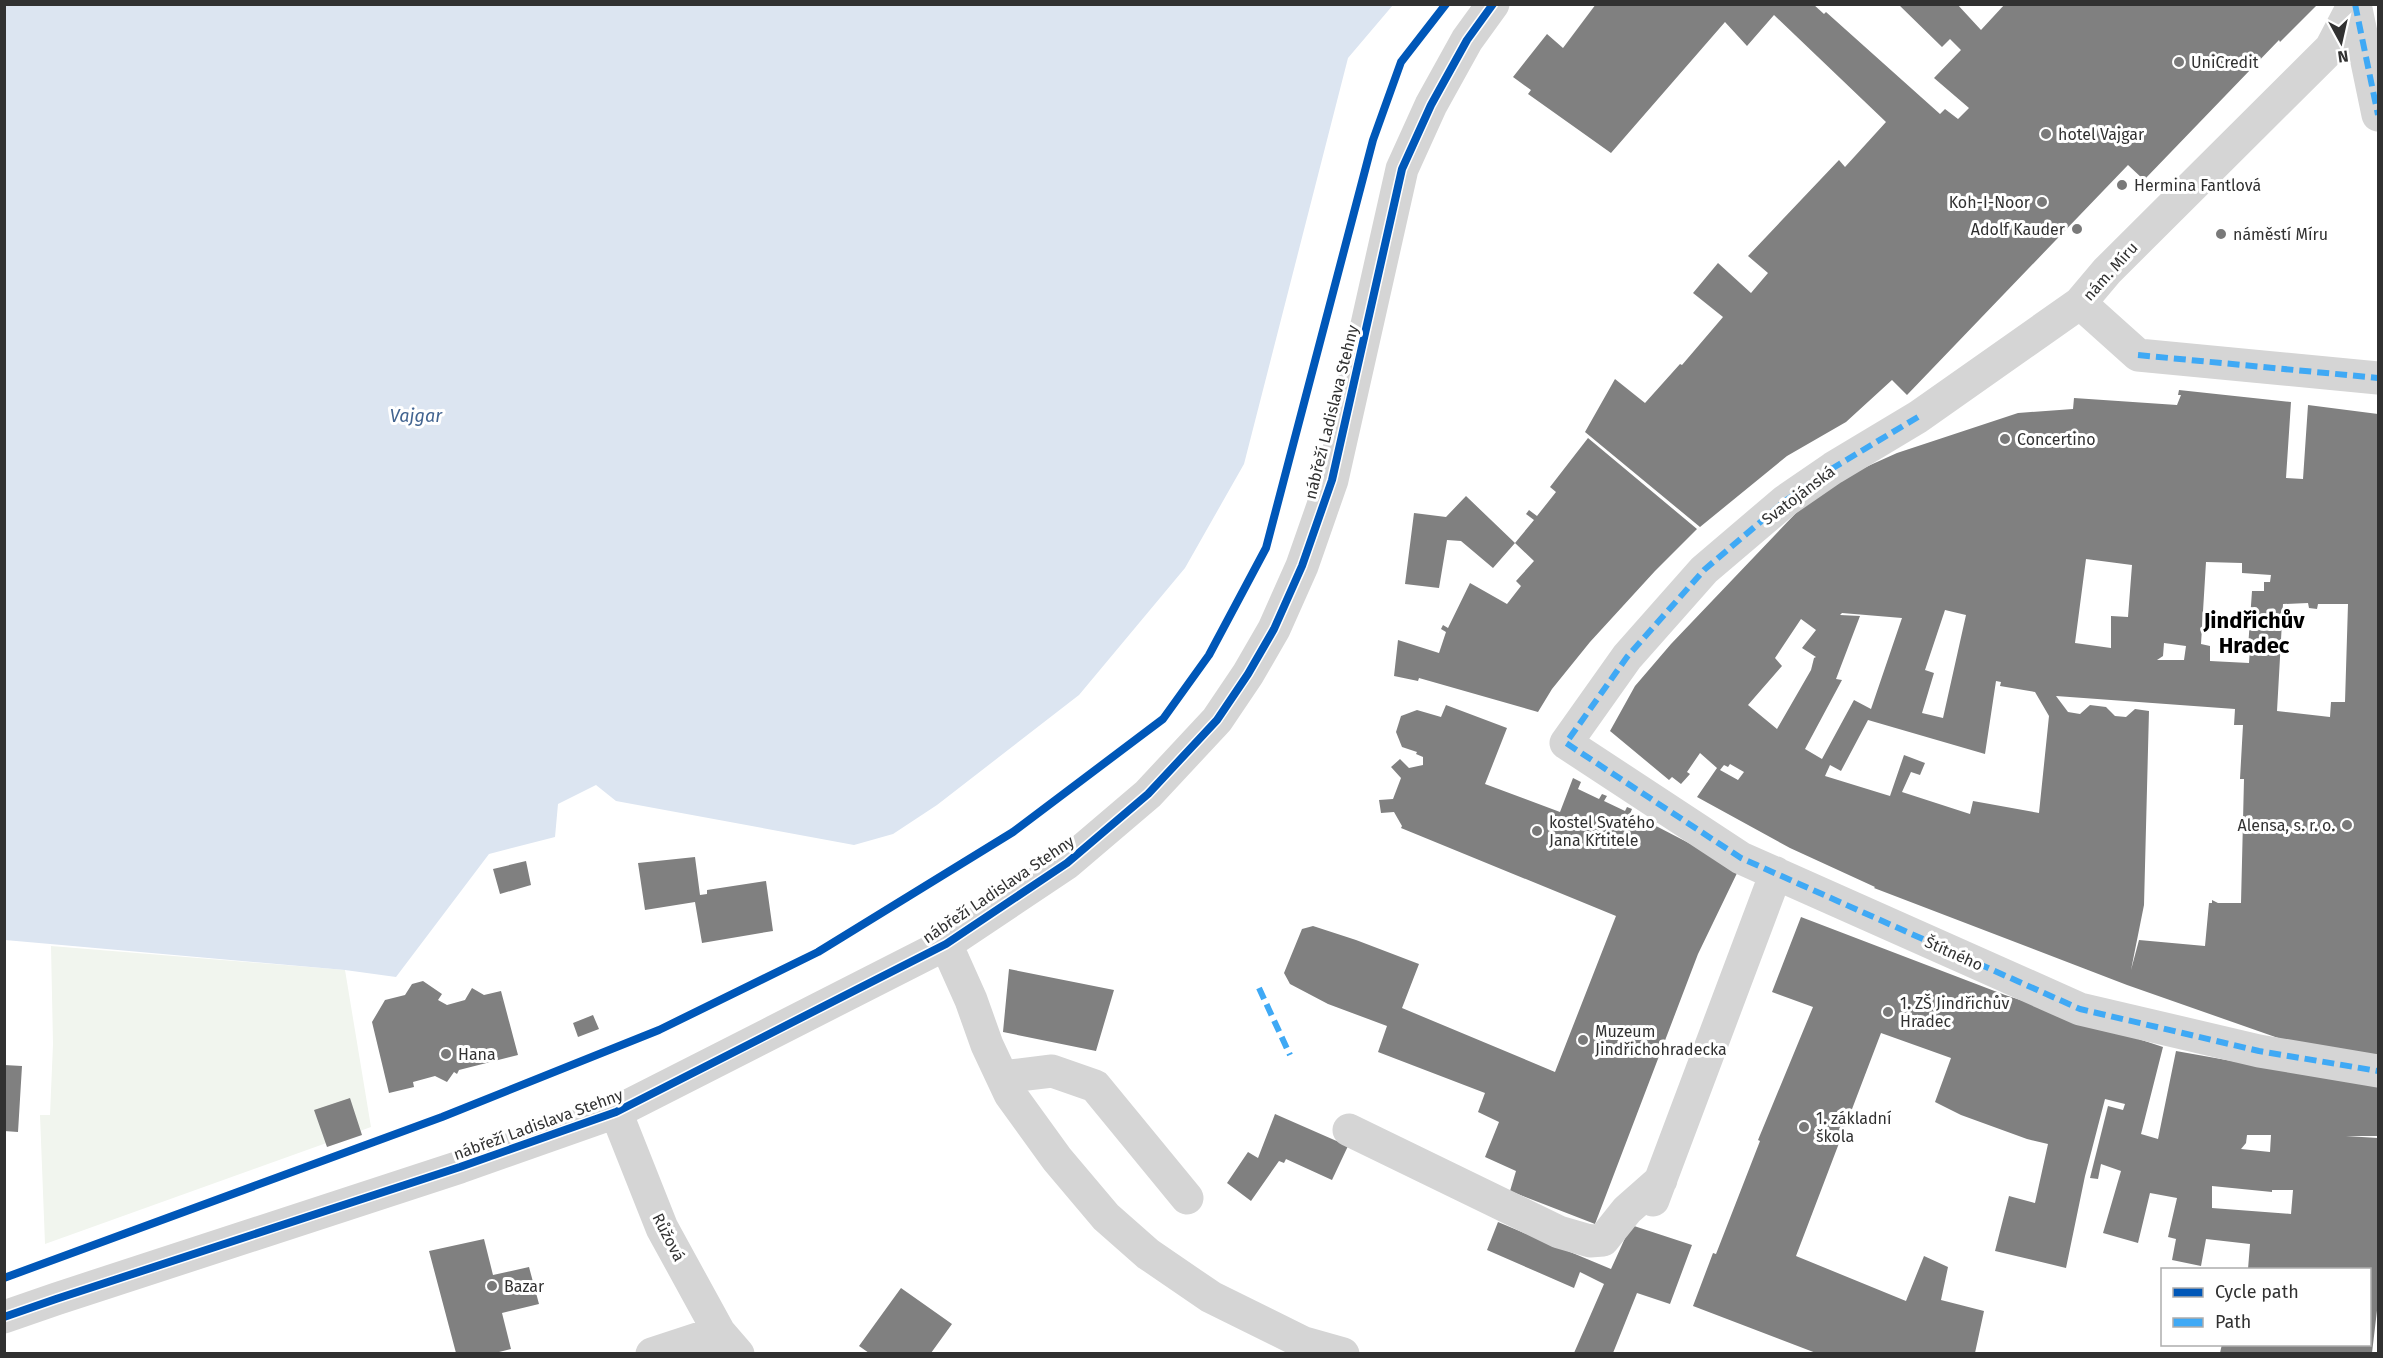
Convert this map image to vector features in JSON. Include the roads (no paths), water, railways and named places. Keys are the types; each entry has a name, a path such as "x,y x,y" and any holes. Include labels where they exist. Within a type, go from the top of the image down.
{"street":[{"name":"nábřeží Ladislava Stehny","path":"4,1317 460,1167 616,1112 946,944 1067,863 1148,794 1217,720 1248,674 1274,629 1302,566 1332,480 1402,169 1431,105 1467,39 1492,4"},
{"path":"2354,4 2379,115"},
{"name":"nám. Míru","path":"2354,4 2331,48 2115,263 2080,303 2138,355 2379,378"},
{"name":"Svatojánská","path":"1566,743 1627,657 1704,570 1785,501 1833,468 1918,417 2080,303"},
{"name":"Štítného","path":"1566,743 1741,858 2080,1009 2259,1052 2379,1071"},
{"path":"1649,1212 1776,873"},
{"path":"946,944 1010,1094 1057,1159 1106,1216 1148,1254 1211,1297 1304,1343 1343,1353"},
{"path":"1002,1077 1052,1071 1095,1086 1187,1198"},
{"name":"Růžová","path":"616,1112 662,1228 729,1343"},
{"path":"1349,1130 1559,1232 1590,1241 1603,1239 1627,1210 1661,1180"},
{"path":"652,1353 729,1343"}],"water":[{"name":"Vajgar","path":"5,4 1393,5 1348,58 1244,464 1185,568 1079,695 937,805 893,834 854,845 616,801 596,785 558,804 555,837 489,854 396,977 345,970 5,940"}],"place":[{"name":"UniCredit","path":"2179,62"},
{"name":"hotel Vajgar","path":"2046,134"},
{"name":"Hermina Fantlová","path":"2122,185"},
{"name":"Koh-I-Noor","path":"2042,202"},
{"name":"Adolf Kauder","path":"2077,229"},
{"name":"náměstí Míru","path":"2221,234"},
{"name":"Concertino","path":"2005,439"},
{"name":"Alensa, s. r. o.","path":"2347,825"},
{"name":"kostel Svatého Jana Křtitele","path":"1537,831"},
{"name":"1. ZŠ Jindřichův Hradec","path":"1888,1012"},
{"name":"Muzeum Jindřichohradecka","path":"1583,1040"},
{"name":"Hana","path":"446,1054"},
{"name":"1. základní škola","path":"1804,1127"},
{"name":"Bazar","path":"492,1286"}],"district":[{"name":"Jindřichův Hradec","path":"2254,632"}]}
